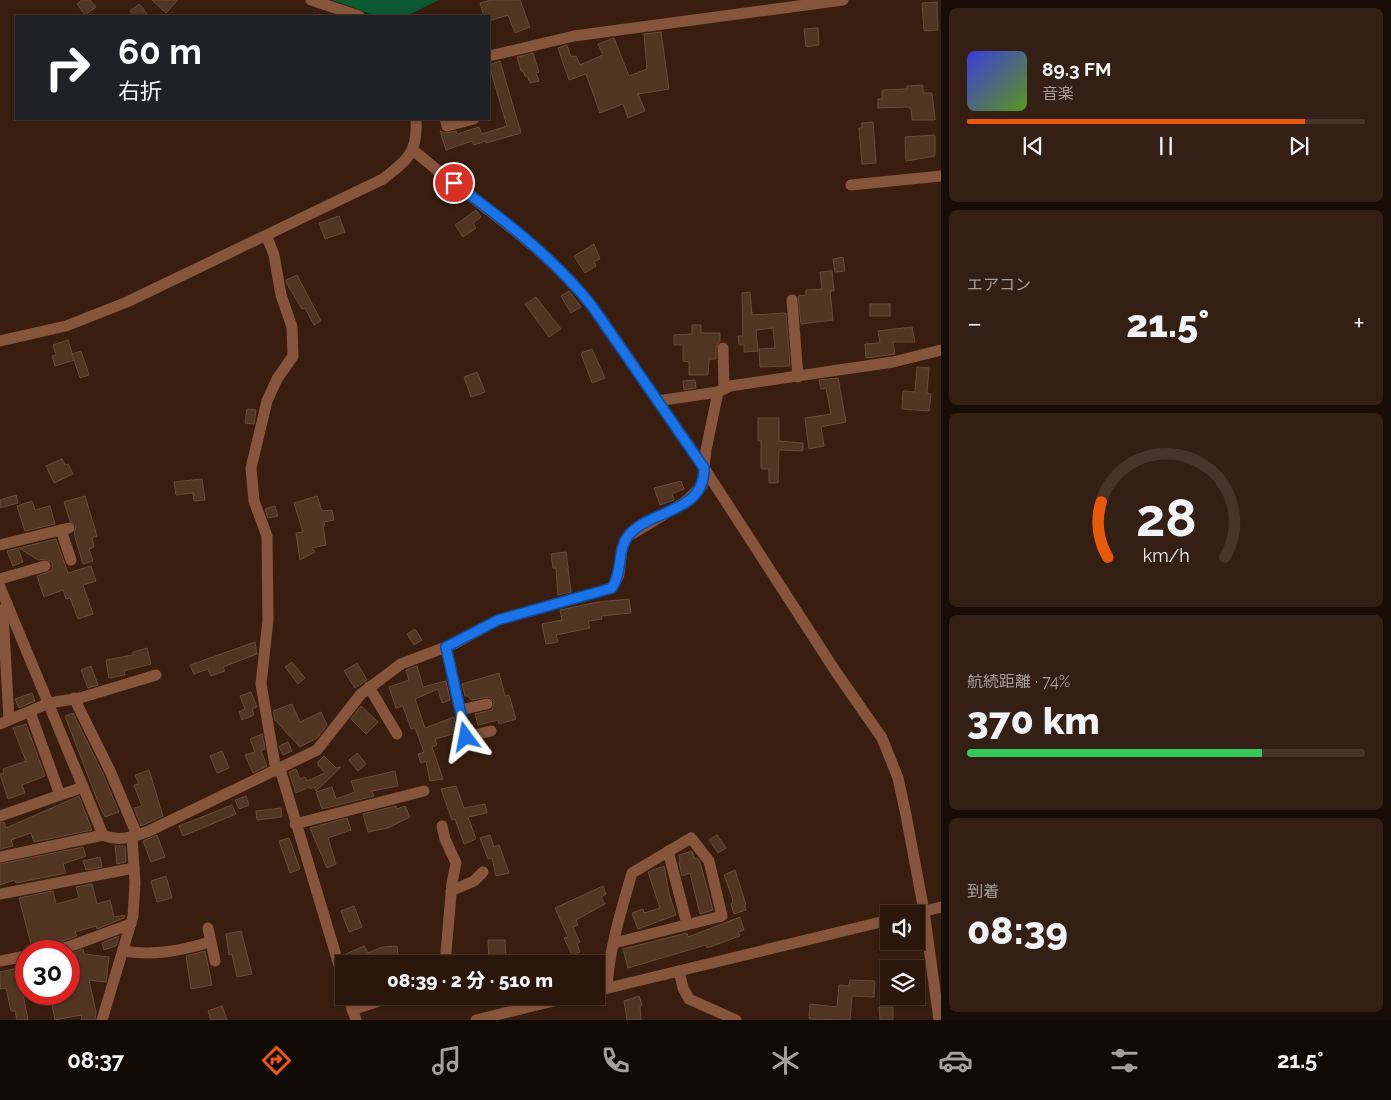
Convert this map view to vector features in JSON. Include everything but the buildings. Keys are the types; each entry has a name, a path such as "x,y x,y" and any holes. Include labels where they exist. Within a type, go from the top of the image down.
{"street":[{"path":"311,0 356,15"},
{"path":"490,56 574,36 843,0"},
{"path":"0,341 66,326 107,310 266,237 383,179 406,161 413,150 417,134 416,120"},
{"path":"445,120 447,126 470,120"},
{"path":"413,150 535,246 573,283 592,306 704,468 836,672 882,738 898,778 918,905"},
{"path":"851,185 941,176"},
{"path":"266,237 274,255 281,295 292,326 293,356 276,379 267,401 251,468 254,501 267,536 268,620 260,684 278,770 336,955"},
{"path":"792,300 798,377"},
{"path":"0,857 103,835 112,839 135,836 317,750 354,701 370,686 401,664 446,647 498,620 612,588 619,575 622,548 627,536 685,502 702,486 704,468 721,390 723,348"},
{"path":"657,401 721,390 748,382 798,377 894,362 941,350"},
{"path":"0,545 65,529 71,560"},
{"path":"0,579 45,566"},
{"path":"0,586 3,609 5,722 49,703 80,698 156,675"},
{"path":"3,609 49,703 103,835"},
{"path":"446,647 466,737 491,732"},
{"path":"370,686 397,734"},
{"path":"74,698 110,771 135,836 133,916 102,1020"},
{"path":"460,710 487,704"},
{"path":"30,712 60,795"},
{"path":"1,812 83,787"},
{"path":"295,824 424,791"},
{"path":"442,826 445,839 456,863 451,891 446,955"},
{"path":"605,978 632,873 691,838 709,861 722,916 614,943"},
{"path":"668,851 687,924"},
{"path":"0,894 134,868"},
{"path":"451,891 474,881 483,872"},
{"path":"925,911 941,907"},
{"path":"605,988 880,922"},
{"path":"80,943 131,924"},
{"path":"208,928 216,961"},
{"path":"925,929 936,960 939,1020"},
{"path":"123,951 151,954 165,953 210,942"},
{"path":"0,961 15,958"},
{"path":"679,971 682,988 689,999 736,1020"},
{"path":"354,1015 372,1005"},
{"path":"476,1020 528,1005"}],"green space":[{"path":"332,0 439,0 408,15 373,15"}],"route":[{"path":"454,183 535,246 573,283 592,306 704,468 702,486 695,494 664,515 627,536 622,548 619,575 612,588 498,620 446,647 466,737"}]}
